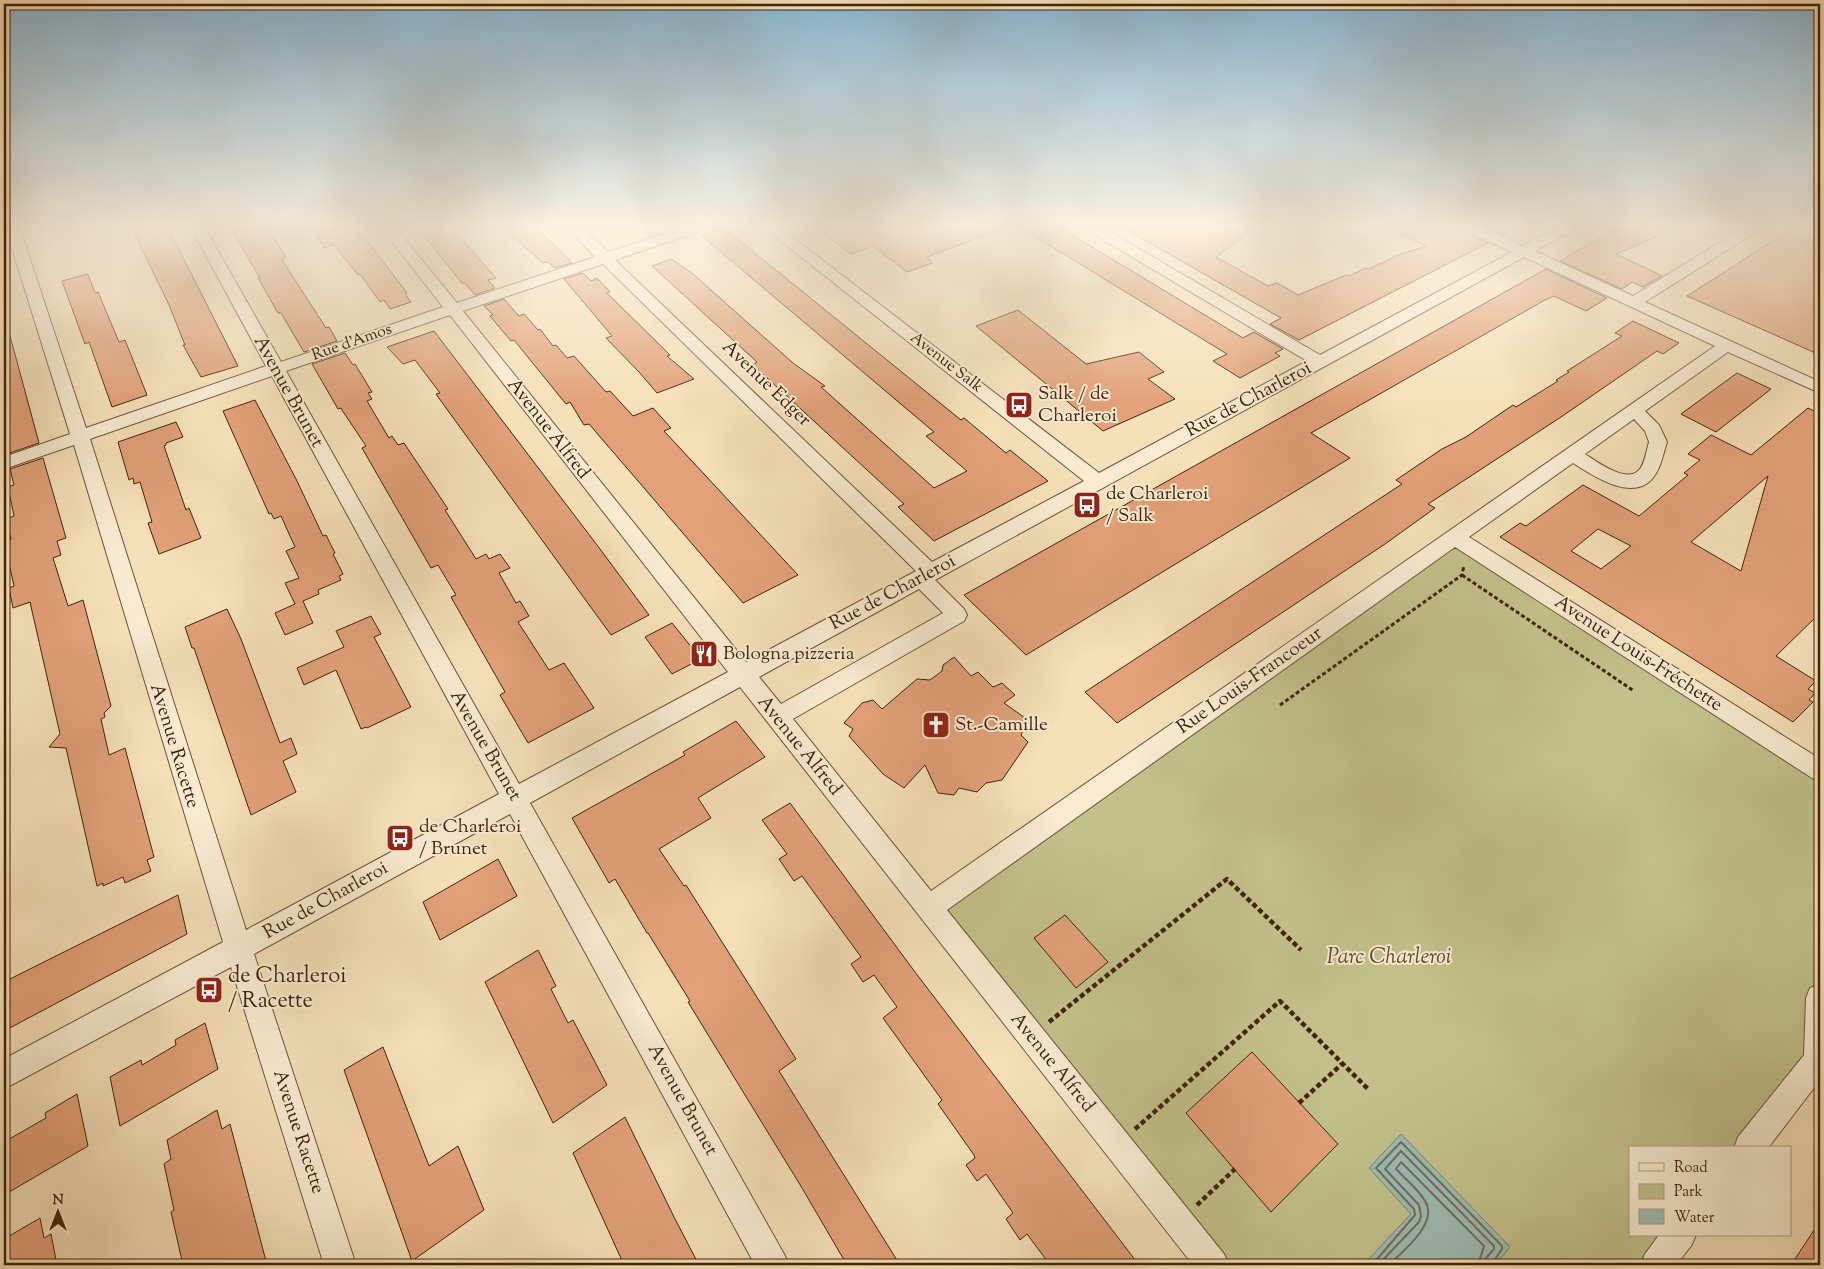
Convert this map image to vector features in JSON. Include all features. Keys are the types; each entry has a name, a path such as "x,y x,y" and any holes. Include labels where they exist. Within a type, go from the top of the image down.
{"street":[{"name":"Avenue Racette","path":"31,285 80,436 196,817 340,1265"},
{"name":"Avenue Brunet","path":"229,285 773,1265"},
{"name":"Avenue Alfred","path":"434,285 776,718 1213,1265"},
{"name":"Rue d'Amos","path":"4,463 524,285"},
{"name":"Avenue Edger","path":"632,285 925,576 957,615 776,718"},
{"name":"Avenue Salk","path":"845,285 1098,482"},
{"path":"1190,285 1320,362"},
{"name":"Rue de Charleroi","path":"4,1075 1462,285"},
{"path":"1597,285 1820,388"},
{"path":"1634,302 1661,285"},
{"name":"Rue Louis-Francoeur","path":"928,908 1461,541 1572,454 1727,345"},
{"path":"1572,454 1613,478 1630,481 1639,479 1646,474 1658,442 1653,429 1635,410"},
{"name":"Avenue Louis-Fréchette","path":"1461,541 1820,771"},
{"path":"1751,1146 1819,1061 1820,998"},
{"path":"1656,1265 1679,1236"}],"path":[{"path":"1461,541 1462,575"},
{"path":"1462,575 1634,691"},
{"path":"1280,705 1462,575"},
{"path":"1031,1036 1227,879 1301,950"},
{"path":"1117,1145 1280,1002 1368,1089"},
{"path":"1299,1103 1342,1064"},
{"path":"1179,1223 1235,1169"}],"green space":[{"name":"Parc Charleroi","path":"1455,537 1820,771 1820,1044 1818,1060 1753,1146 1629,1146 1629,1236 1684,1236 1662,1265 1213,1265 928,908"}],"water":[{"path":"1401,1134 1510,1247 1495,1265 1369,1265 1366,1262 1411,1214 1369,1168"}],"building":[{"path":"64,285 92,285 95,293 98,292 119,342 125,340 147,395 112,407 89,342 85,344"},
{"path":"159,285 197,285 238,366 201,377 183,345 185,345"},
{"path":"262,285 298,285 326,328 329,327 337,341 304,352 281,313 278,313"},
{"path":"368,285 401,285 411,302 390,309 384,300 380,302"},
{"path":"467,285 493,285 495,288 475,295"},
{"path":"569,285 604,285 610,292 607,293 670,355 667,356 694,379 657,393 606,338 612,336"},
{"path":"673,285 706,285 793,363 825,386 821,387 934,488 967,471 926,436 934,432 760,285 795,285 961,420 964,418 1006,453 1010,450 1048,481 934,541 898,507 904,504 753,365 757,362"},
{"path":"1115,285 1155,285 1243,338 1254,332 1283,349 1275,353 1280,356 1240,378 1213,361 1227,354"},
{"path":"1224,285 1281,285 1298,295 1321,285 1406,285 1299,340 1270,324 1281,318"},
{"path":"1517,285 1580,285 1607,298 1586,311 1554,296 1545,300 1311,433 1350,458 1026,655 964,595"},
{"path":"1614,285 1627,285 1622,289"},
{"path":"1704,285 1820,285 1820,355 1687,296"},
{"path":"504,299 519,316 524,314 538,330 540,329 553,346 556,345 567,358 574,356 606,392 610,391 633,416 653,408 671,428 664,431 798,575 743,603 589,424 584,425 570,402 566,404 514,340 511,341 490,316 493,315 484,306"},
{"path":"1018,310 1086,364 1139,352 1164,372 1148,379 1175,399 1103,431 976,326"},
{"path":"1633,321 1679,343 1663,354 1657,351 1561,417 1428,504 1435,508 1385,544 1117,723 1085,692 1402,484 1396,480 1442,449 1466,437 1513,405 1516,407 1558,381 1556,380 1569,372 1567,371 1622,336 1615,333"},
{"path":"434,331 649,615 611,635 436,394 440,393 415,360 403,364 387,347"},
{"path":"10,336 39,443 7,454 4,439 4,337"},
{"path":"345,353 353,365 355,364 372,392 368,393 372,399 367,401 389,438 392,436 398,445 404,443 448,509 445,510 476,559 486,554 489,559 500,554 510,568 499,573 516,603 520,601 529,616 518,622 549,670 564,663 594,708 528,743 500,695 505,692 451,597 456,595 438,565 431,568 362,448 366,446 341,408 338,409 312,364"},
{"path":"1737,373 1771,389 1716,432 1681,414"},
{"path":"255,400 323,536 326,535 343,574 339,576 341,580 318,590 319,594 303,601 313,623 285,635 275,613 295,604 285,583 299,578 286,551 295,547 281,516 274,519 271,513 269,514 223,411"},
{"path":"1808,408 1820,414 1820,613 1776,656 1816,681 1808,689 1815,693 1809,700 1813,702 1793,722 1500,537 1520,523 1526,526 1583,485 1639,516 1688,475 1684,473 1700,460 1688,454 1711,435 1751,455","holes":["1768,476 1741,571 1691,542","1598,529 1631,546 1601,569 1571,551"]},
{"path":"176,422 183,437 166,443 164,446 186,510 189,508 201,538 159,554 148,523 152,522 140,482 134,484 133,478 129,480 118,442"},
{"path":"43,458 66,538 57,541 61,555 53,558 68,606 83,600 111,706 104,713 105,717 101,719 109,755 125,748 154,857 147,860 151,871 125,883 123,877 103,886 103,883 97,886 66,748 49,747 60,734 30,602 13,608 9,588 14,586 4,541 11,539 6,519 14,516 8,487 14,485 10,469"},
{"path":"227,609 241,639 280,743 291,738 297,754 283,761 296,792 251,815 194,648 192,648 185,627"},
{"path":"371,616 381,634 374,637 411,707 367,728 361,729 336,670 304,685 297,668 344,647 336,631"},
{"path":"672,623 701,659 672,674 645,637"},
{"name":"St.-Camille","path":"954,657 971,676 978,672 993,687 1002,683 1015,695 1004,703 1028,720 1021,735 1028,742 1002,780 986,783 977,792 959,788 954,795 938,793 925,765 904,788 883,774 849,736 853,729 844,723 862,703 873,700 882,709 917,679 930,680 942,671 943,665"},
{"path":"736,721 765,757 698,798 711,818 659,849 684,886 686,885 796,1059 779,1071 900,1265 847,1265 615,879 609,883 572,818 685,755 683,752"},
{"path":"790,803 915,972 1139,1265 1050,1265 1027,1234 1020,1240 1006,1219 1013,1213 986,1174 977,1181 966,1165 975,1158 974,1155 938,1104 942,1100 883,1018 897,1007 874,975 863,982 851,964 861,957 802,876 794,881 779,859 787,854 762,820"},
{"path":"498,859 517,896 440,940 423,902"},
{"path":"178,895 187,934 4,1031 4,982"},
{"path":"1065,915 1108,962 1076,988 1034,938"},
{"path":"538,950 556,986 551,989 568,1023 573,1020 607,1085 553,1123 485,982"},
{"path":"205,1023 218,1069 120,1126 110,1077 141,1060 142,1065 176,1045 175,1040"},
{"path":"383,1047 429,1166 458,1146 484,1210 412,1261 344,1070"},
{"path":"1252,1052 1338,1144 1271,1212 1186,1113"},
{"path":"77,1094 88,1146 4,1195 4,1142 46,1118 45,1113"},
{"path":"217,1110 222,1129 230,1124 267,1265 183,1265 171,1212 174,1210 164,1164 171,1159 167,1140"},
{"path":"625,1117 699,1265 624,1265 573,1153"},
{"path":"40,1218 44,1238 51,1234 57,1265 4,1265 4,1239"},
{"path":"1820,1221 1820,1265 1791,1265"}],"place":[{"name":"Salk / de Charleroi","path":"1019,405"},
{"name":"de Charleroi / Salk","path":"1087,505"},
{"name":"Bologna pizzeria","path":"704,654"},
{"name":"St.-Camille","path":"936,725"},
{"name":"de Charleroi / Brunet","path":"400,838"},
{"name":"de Charleroi / Racette","path":"209,990"}]}
